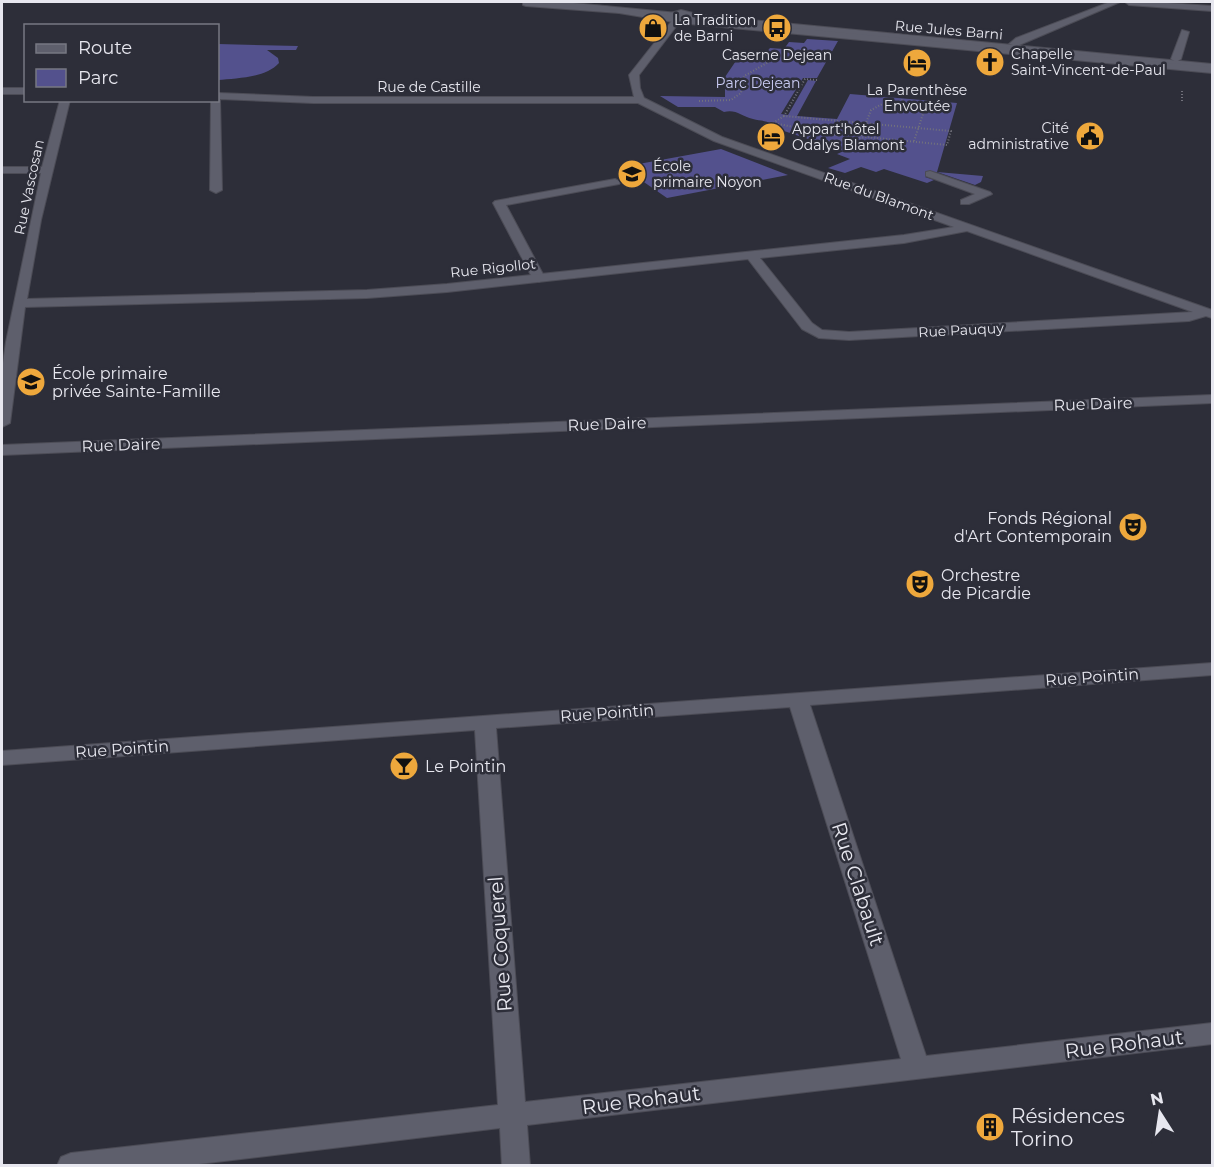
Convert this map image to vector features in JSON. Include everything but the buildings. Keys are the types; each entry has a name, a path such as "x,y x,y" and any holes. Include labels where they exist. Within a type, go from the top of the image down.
{"street":[{"name":"Rue Jules Barni","path":"515,2 1212,67"},
{"path":"544,2 679,17 1212,67"},
{"name":"Rue Jules Barni","path":"571,2 679,17 1176,59 1212,67"},
{"path":"1014,44 1116,2"},
{"path":"1129,2 1212,9"},
{"path":"640,100 635,88 634,75 679,17"},
{"path":"1176,59 1185,32"},
{"path":"2,91 24,92"},
{"name":"Rue de Castille","path":"219,96 313,100 640,100"},
{"name":"Rue du Blamont","path":"640,100 718,139 938,214 966,228 1210,313"},
{"name":"Rue Vascosan","path":"2,423 4,375 21,303 46,170 64,102"},
{"path":"216,102 216,190"},
{"path":"2,170 46,170"},
{"path":"930,174 986,194 965,202"},
{"path":"539,278 499,203 615,182"},
{"name":"Rue Rigollot","path":"21,303 367,294 904,239 966,228"},
{"name":"Rue Pauquy","path":"751,255 807,326 819,334 849,336 1190,317 1210,313"},
{"name":"Rue Daire","path":"2,450 1212,399"},
{"name":"Rue Pointin","path":"2,758 1212,669"},
{"name":"Rue Clabault","path":"798,699 917,1068"},
{"name":"Rue Coquerel","path":"485,722 516,1166"},
{"name":"Rue Rohaut","path":"70,1166 1212,1034"}],"path":[{"path":"689,101 731,100 741,93 744,76 791,51 806,30"},
{"path":"764,125 773,123 784,116 806,79 816,80"},
{"path":"901,102 903,98"},
{"path":"861,136 871,110 888,101 901,102 914,104 923,114 914,141"},
{"path":"773,123 841,136 891,136 946,145 951,131 784,116"},
{"path":"819,143 841,136"}],"green space":[{"name":"Parc Dejean","path":"807,39 838,41 817,78 803,78 781,114 788,115 808,80 816,81 797,116 837,119 850,94 957,103 937,172 925,177 934,180 927,183 884,169 876,172 861,167 845,173 828,168 850,159 837,154 844,151 769,126 772,124 767,122 735,112 724,112 715,107 678,107 660,96 725,97 725,77 742,52 765,54 770,48 784,49 789,42 804,43"},
{"path":"219,44 298,46 296,50 267,50 278,58 279,63 267,72 219,80"},
{"path":"721,149 788,175 667,198 622,167"},
{"path":"937,172 983,176 981,182 975,185"}],"place":[{"name":"La Tradition de Barni","path":"653,28"},
{"name":"Caserne Dejean","path":"777,28"},
{"name":"Chapelle Saint-Vincent-de-Paul","path":"990,62"},
{"name":"La Parenthèse Envoutée","path":"917,63"},
{"name":"Cité administrative","path":"1090,136"},
{"name":"Appart'hôtel Odalys Blamont","path":"771,137"},
{"name":"École primaire Noyon","path":"632,174"},
{"name":"École primaire privée Sainte-Famille","path":"31,382"},
{"name":"Fonds Régional d'Art Contemporain","path":"1133,527"},
{"name":"Orchestre de Picardie","path":"920,584"},
{"name":"Le Pointin","path":"404,766"},
{"name":"Résidences Torino","path":"990,1127"}]}
